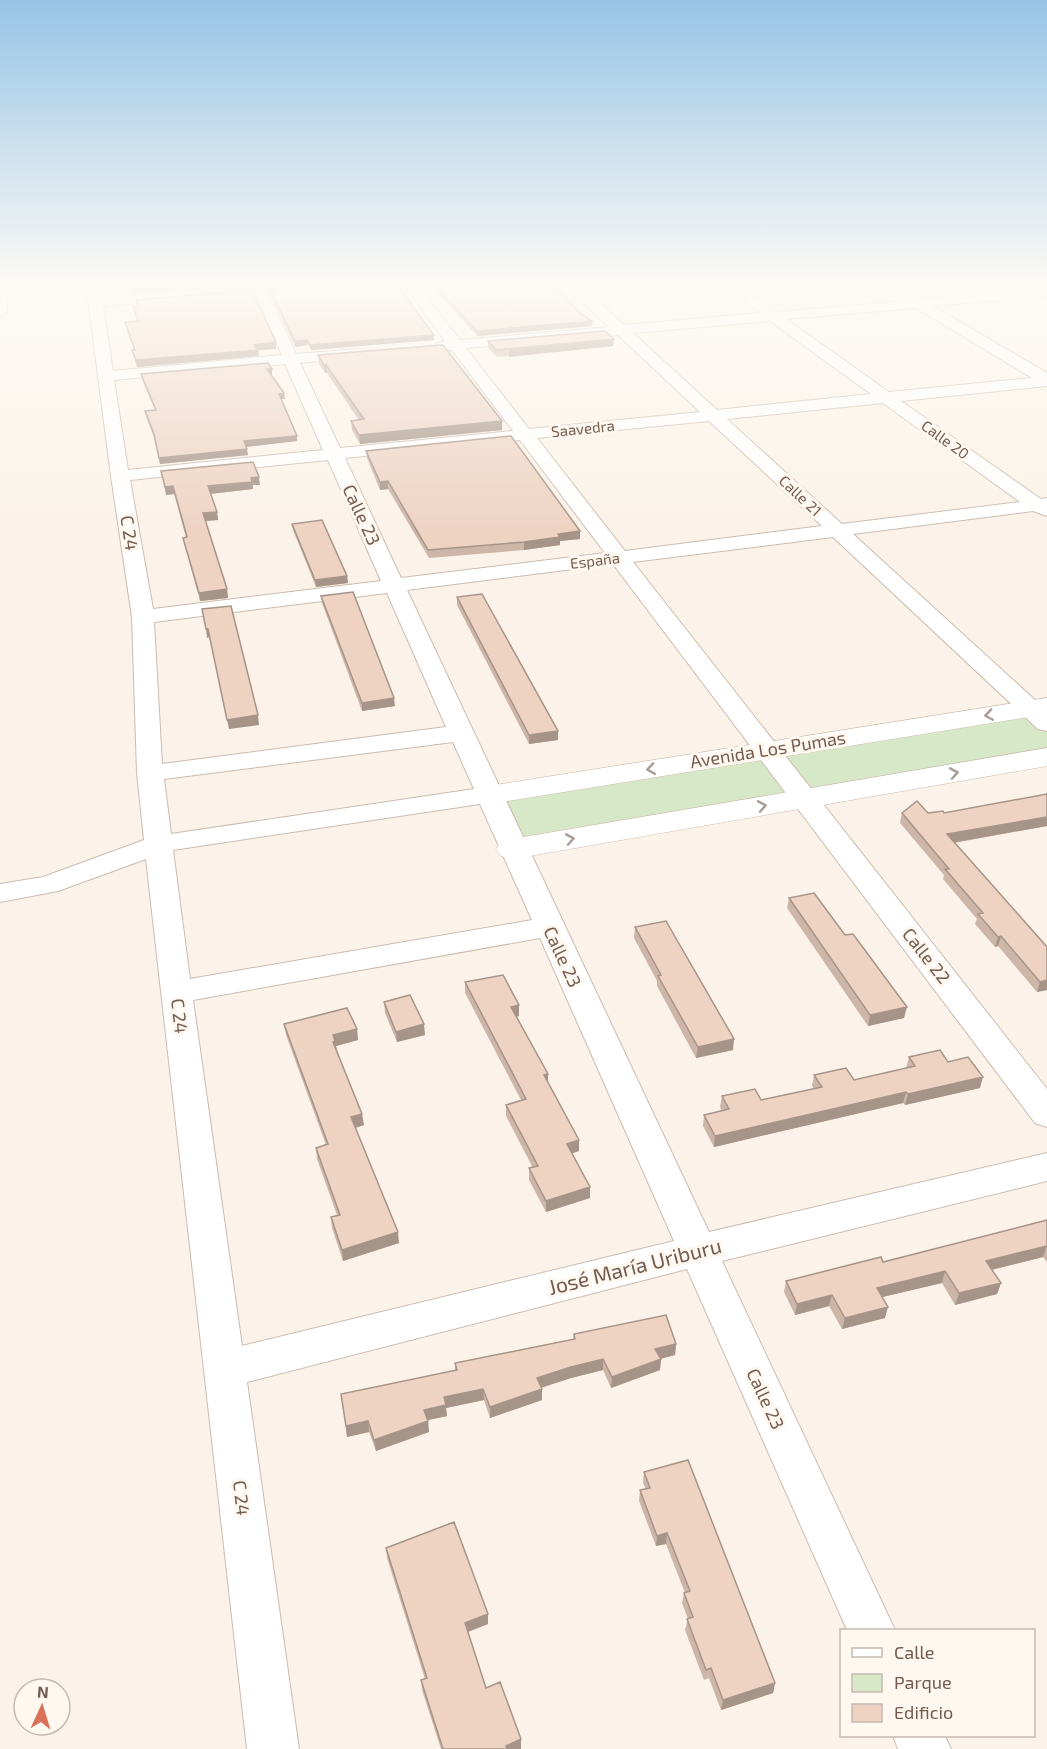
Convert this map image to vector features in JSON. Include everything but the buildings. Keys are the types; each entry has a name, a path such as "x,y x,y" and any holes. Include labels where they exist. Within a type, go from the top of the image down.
{"main road":[{"name":"Avenida Los Pumas","path":"489,795 767,750 1041,713"},
{"path":"512,849 1047,757"}],"street":[{"name":"C 24","path":"104,365 143,617 150,772 273,1749"},
{"path":"106,376 229,365"},
{"name":"Calle 23","path":"293,365 871,1629"},
{"name":"Calle 22","path":"471,365 1047,1114"},
{"name":"Calle 21","path":"658,365 838,531 1041,713"},
{"name":"Calle 20","path":"840,365 1044,508"},
{"path":"1021,365 1047,380"},
{"name":"Saavedra","path":"120,476 1047,380"},
{"name":"España","path":"143,617 838,531 1044,508"},
{"path":"150,772 460,733"},
{"path":"0,893 48,885 160,844 489,795"},
{"path":"176,992 548,927"},
{"name":"José María Uriburu","path":"224,1369 697,1251 1047,1167"}],"green space":[{"path":"1047,707 1047,758 513,848 490,795"}]}
